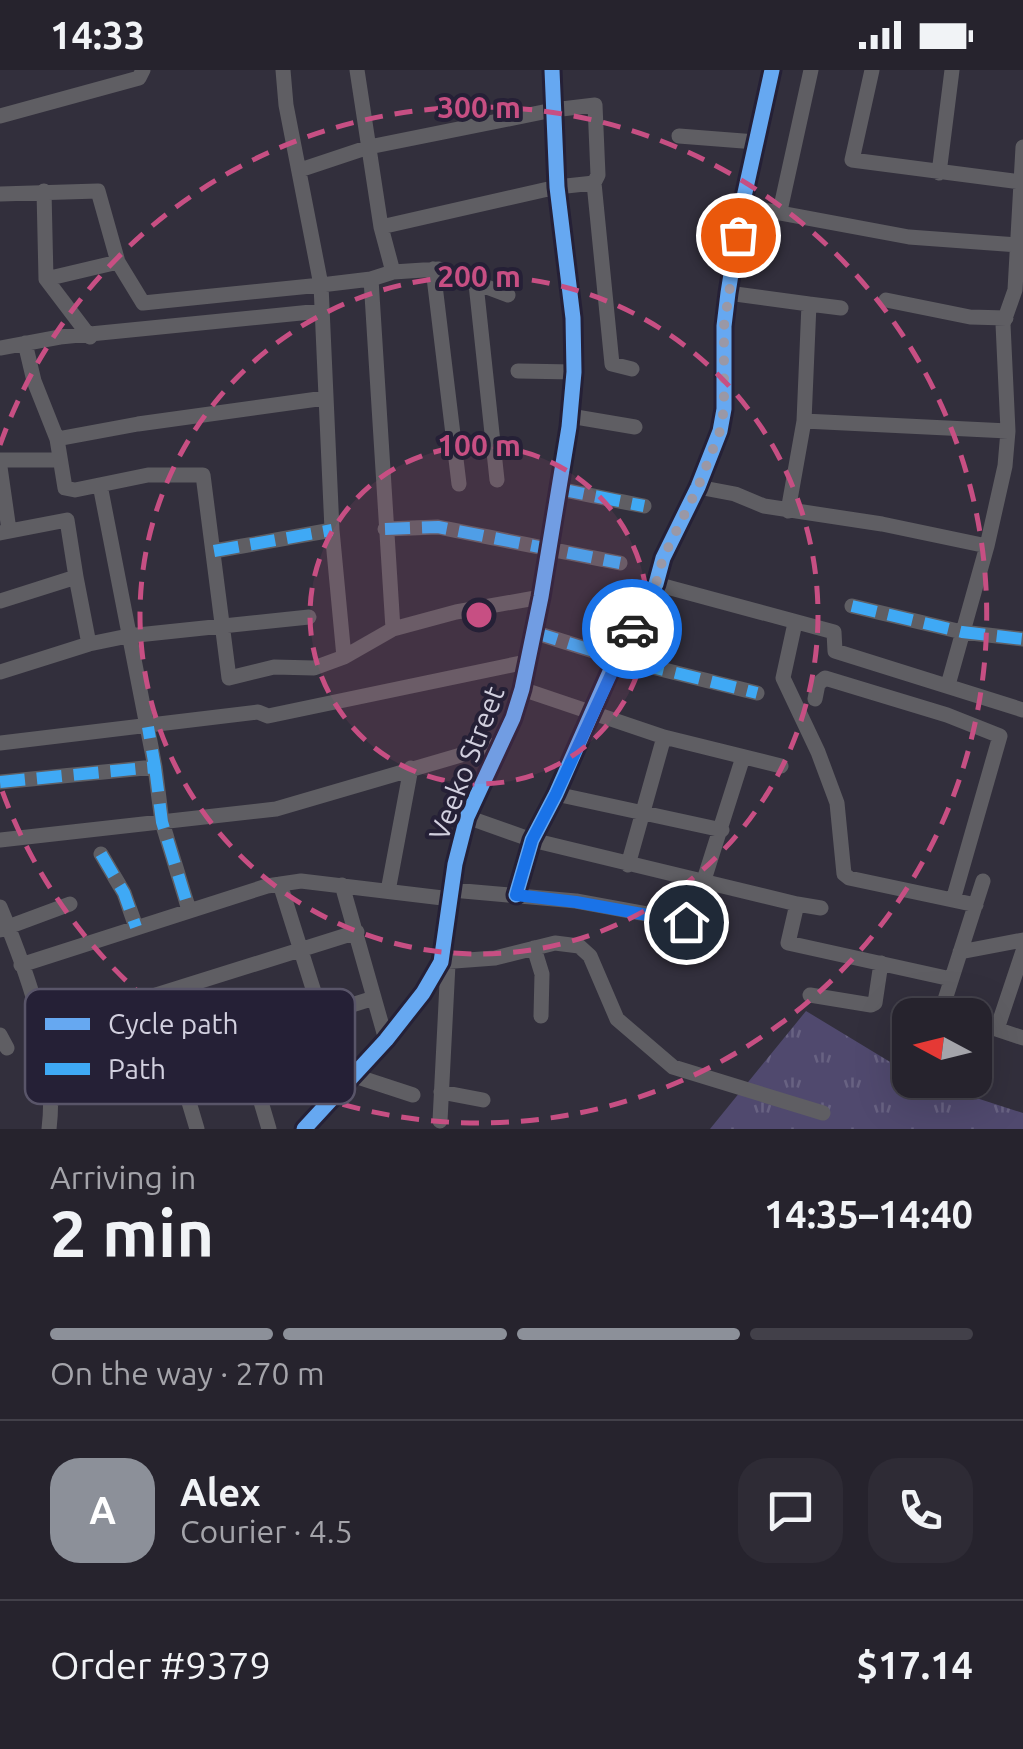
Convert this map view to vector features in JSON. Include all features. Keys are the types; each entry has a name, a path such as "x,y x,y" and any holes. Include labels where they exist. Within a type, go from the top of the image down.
{"street":[{"path":"0,116 139,78 143,70"},
{"path":"283,70 286,105 322,285 324,398 344,656"},
{"path":"357,70 380,227 393,272"},
{"name":"Veeko Street","path":"355,1076 445,962 455,864 467,817 522,689 541,597 574,372 573,318 557,187 552,70"},
{"path":"516,895 532,840 616,658 656,584 663,558 720,431 728,293 742,206 772,70"},
{"path":"780,211 811,70"},
{"path":"872,70 852,160 1021,182"},
{"path":"939,173 952,70"},
{"path":"300,170 369,147 553,110 594,106 598,175 594,183 612,364 632,369"},
{"path":"678,136 756,142"},
{"path":"948,715 962,632 988,546 1013,436 1004,324 1020,265 1023,147"},
{"path":"380,227 557,187 594,183"},
{"path":"0,194 98,190 118,262 143,303 433,270 508,294"},
{"path":"44,191 46,279 90,336"},
{"path":"742,206 909,236 1021,236"},
{"path":"46,279 118,262"},
{"path":"433,270 459,484"},
{"path":"371,278 393,629"},
{"path":"476,284 497,480"},
{"path":"728,293 841,308"},
{"path":"886,300 970,316 1006,318"},
{"path":"788,510 804,421 808,304"},
{"path":"0,348 322,312"},
{"path":"26,343 34,380 57,439 65,488 75,490 148,475 203,475 228,678 274,667 314,668 393,629 456,612 541,597"},
{"path":"518,371 574,372"},
{"path":"57,439 324,398"},
{"path":"570,416 635,427"},
{"path":"804,421 1013,436"},
{"path":"60,460 0,463 5,531 68,520 89,644"},
{"path":"100,485 148,727 162,822 189,910"},
{"path":"698,487 736,494 764,506 882,524 988,546"},
{"path":"559,490 644,506"},
{"path":"386,529 438,527 620,562"},
{"path":"214,551 332,530"},
{"path":"0,601 76,577"},
{"path":"656,584 834,632 834,651 1023,710"},
{"path":"852,606 962,632 1023,638"},
{"path":"0,672 128,636 308,617"},
{"path":"795,622 784,678 837,803 844,874 976,905"},
{"path":"533,632 756,694"},
{"path":"0,743 258,712 268,716 526,662"},
{"path":"815,699 818,684 825,678 948,715 1000,736 954,900"},
{"path":"522,689 664,737 782,766"},
{"path":"628,864 664,737"},
{"path":"0,840 276,809 502,743"},
{"path":"702,884 743,757"},
{"path":"0,782 155,767"},
{"path":"388,891 410,768"},
{"path":"556,794 722,830"},
{"path":"467,817 532,840 702,884 821,908"},
{"path":"100,854 124,893 136,927"},
{"path":"22,965 189,910 301,881 388,891 516,895 686,922"},
{"path":"945,998 984,881"},
{"path":"280,884 312,989"},
{"path":"342,886 386,1040"},
{"path":"4,928 70,904"},
{"path":"796,904 788,943 951,978"},
{"path":"0,907 4,928 29,989"},
{"path":"175,989 357,932"},
{"path":"960,952 1023,940"},
{"path":"440,1121 445,962 495,958 571,942 586,952 618,1019 673,1067 822,1113"},
{"path":"534,948 542,974 541,1016"},
{"path":"996,1029 1022,959"},
{"path":"810,995 871,1005 875,1003 882,963"},
{"path":"355,1004 374,998"},
{"path":"992,1028 1023,1038"},
{"path":"355,1083 413,1095"},
{"path":"441,1092 484,1100"},
{"path":"49,1129 52,1104"},
{"path":"189,1104 196,1129"},
{"path":"261,1104 269,1129"},
{"name":"Veeko Street","path":"304,1129 328,1104"}],"green space":[{"path":"806,1011 892,1063 892,1098 977,1098 1023,1113 1023,1129 710,1129"}],"marked path":[{"path":"559,489 644,506"},
{"path":"385,529 438,527 620,563"},
{"path":"214,551 332,530"},
{"path":"852,606 962,632 1023,639"},
{"path":"533,632 616,658 757,693"},
{"path":"0,782 155,767 148,727"},
{"path":"155,767 162,822 189,910"},
{"path":"101,854 124,893 136,927"}],"cycle path":[{"path":"355,1074 423,993 441,962 455,864 467,817 513,718 541,597 569,427 574,372 573,318 557,187 552,70"},
{"path":"516,895 532,840 616,658 656,584 663,558 720,431 728,293 742,206 772,70"},
{"path":"304,1129 327,1104"}],"way so far":[{"path":"632,629 656,584 663,558 720,431 724,409 724,326 738,235"}],"route":[{"path":"632,629 532,840 516,895 686,922"}]}
